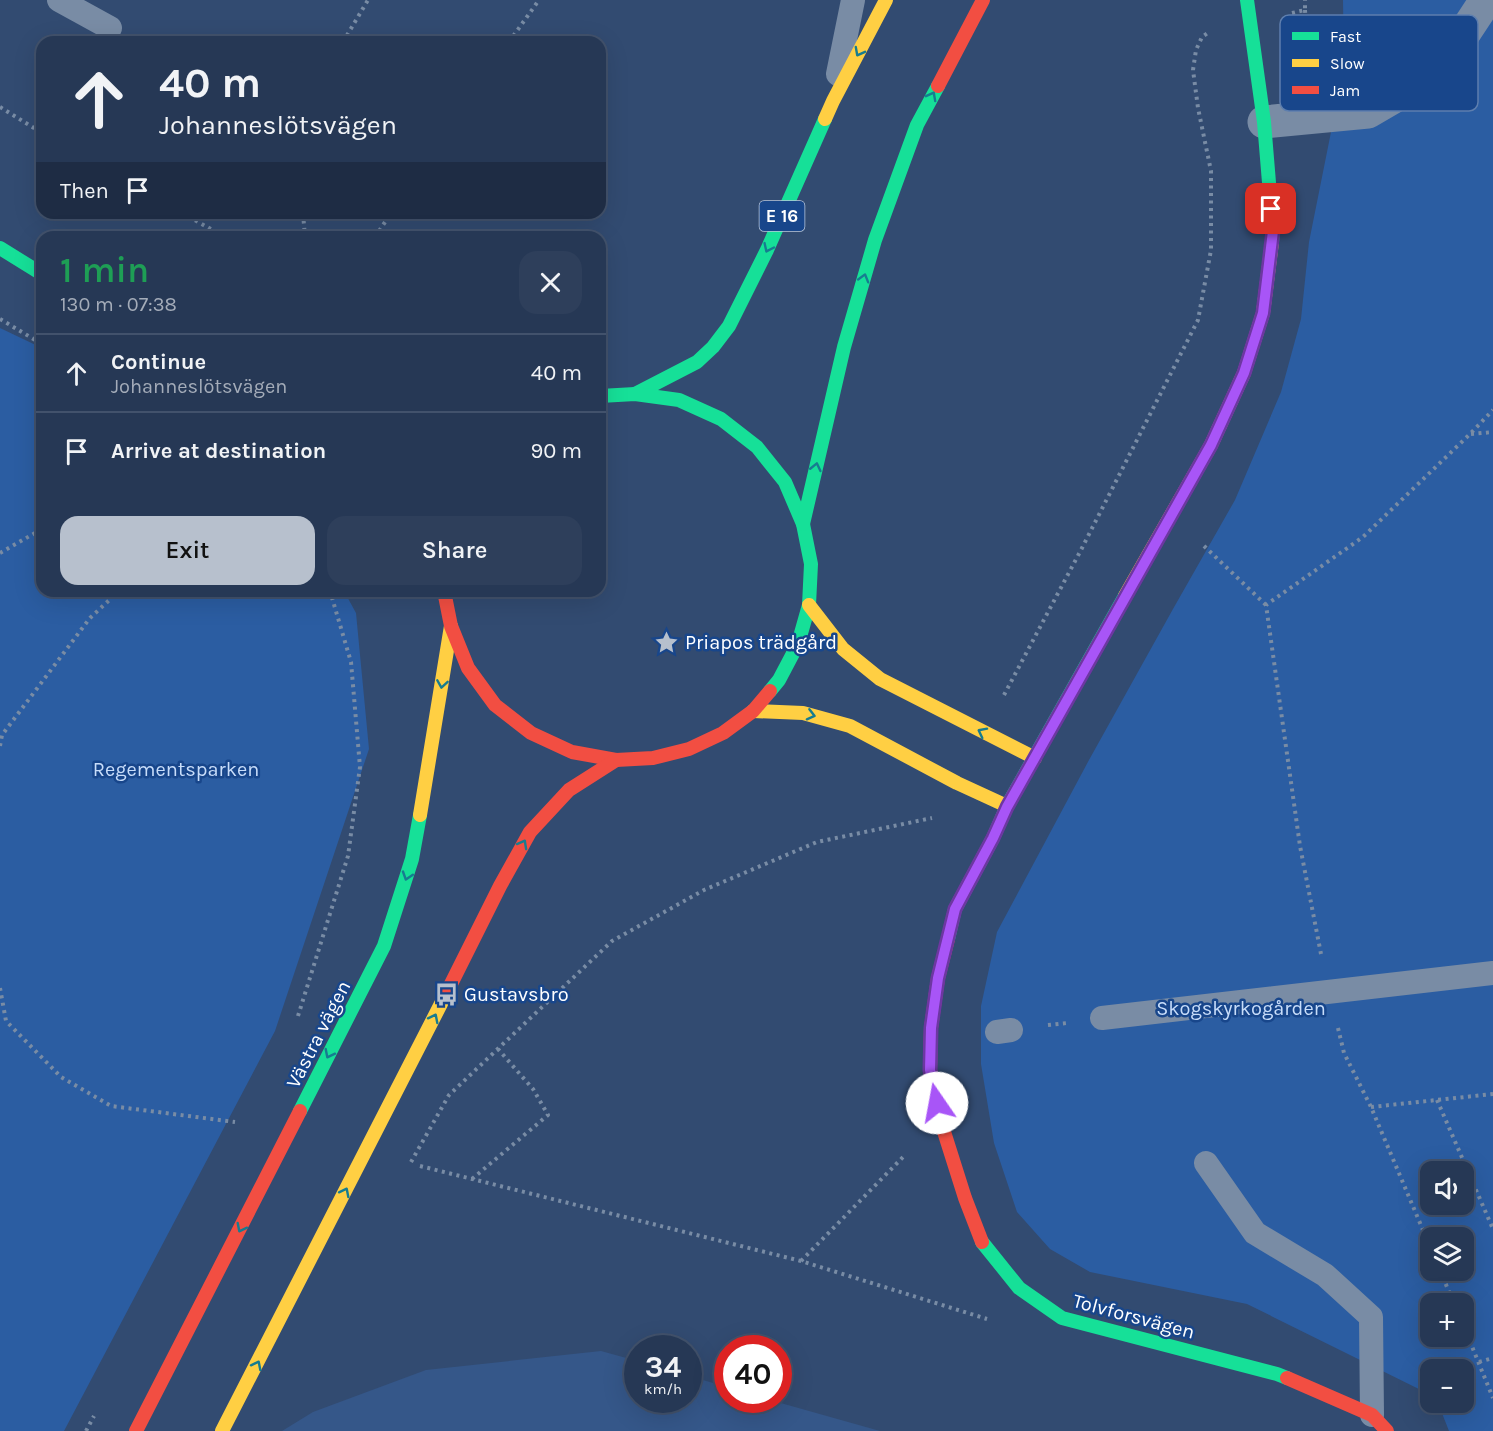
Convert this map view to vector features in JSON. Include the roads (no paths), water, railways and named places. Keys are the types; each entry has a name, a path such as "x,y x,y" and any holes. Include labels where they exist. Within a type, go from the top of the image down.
{"main road":[{"name":"E 16","path":"635,394 696,362 706,355 722,337 767,250 833,101 886,0"},
{"path":"803,524 844,346 874,240 917,125 983,0"},
{"name":"Tolvforsvägen","path":"1247,0 1264,122 1273,231 1263,313 1244,373 1211,445 1007,807 955,909 938,978 931,1028 930,1070 940,1119 965,1198 983,1243 1019,1288 1062,1318 1277,1374 1380,1423"},
{"path":"0,248 36,270"},
{"path":"445,597 451,626 468,668 495,705 531,733 572,752 616,760 653,758 689,749 723,733 753,711 779,680 798,644 809,605 811,564 803,524 785,482 757,447 721,419 679,400 635,394 606,396"},
{"path":"809,605 843,649 880,679 1035,758"},
{"name":"Västra vägen","path":"136,1431 384,946 412,859 426,787 451,626"},
{"path":"753,711 803,713 850,726 1007,807"},
{"path":"222,1431 500,886 530,832 569,790 616,760"}],"street":[{"path":"1476,15 1486,0"},
{"path":"1264,122 1370,111"}],"lane":[{"path":"59,0 110,28"},
{"path":"833,101 853,0"},
{"path":"1102,1018 1493,973"},
{"path":"1206,1163 1255,1233 1325,1275 1371,1317 1380,1423"}],"place":[{"name":"Priapos trädgård","path":"667,642"},
{"name":"Gustavsbro","path":"446,994"}],"park label":[{"name":"Regementsparken","path":"176,769"},
{"name":"Skogskyrkogården","path":"1241,1008"}]}
